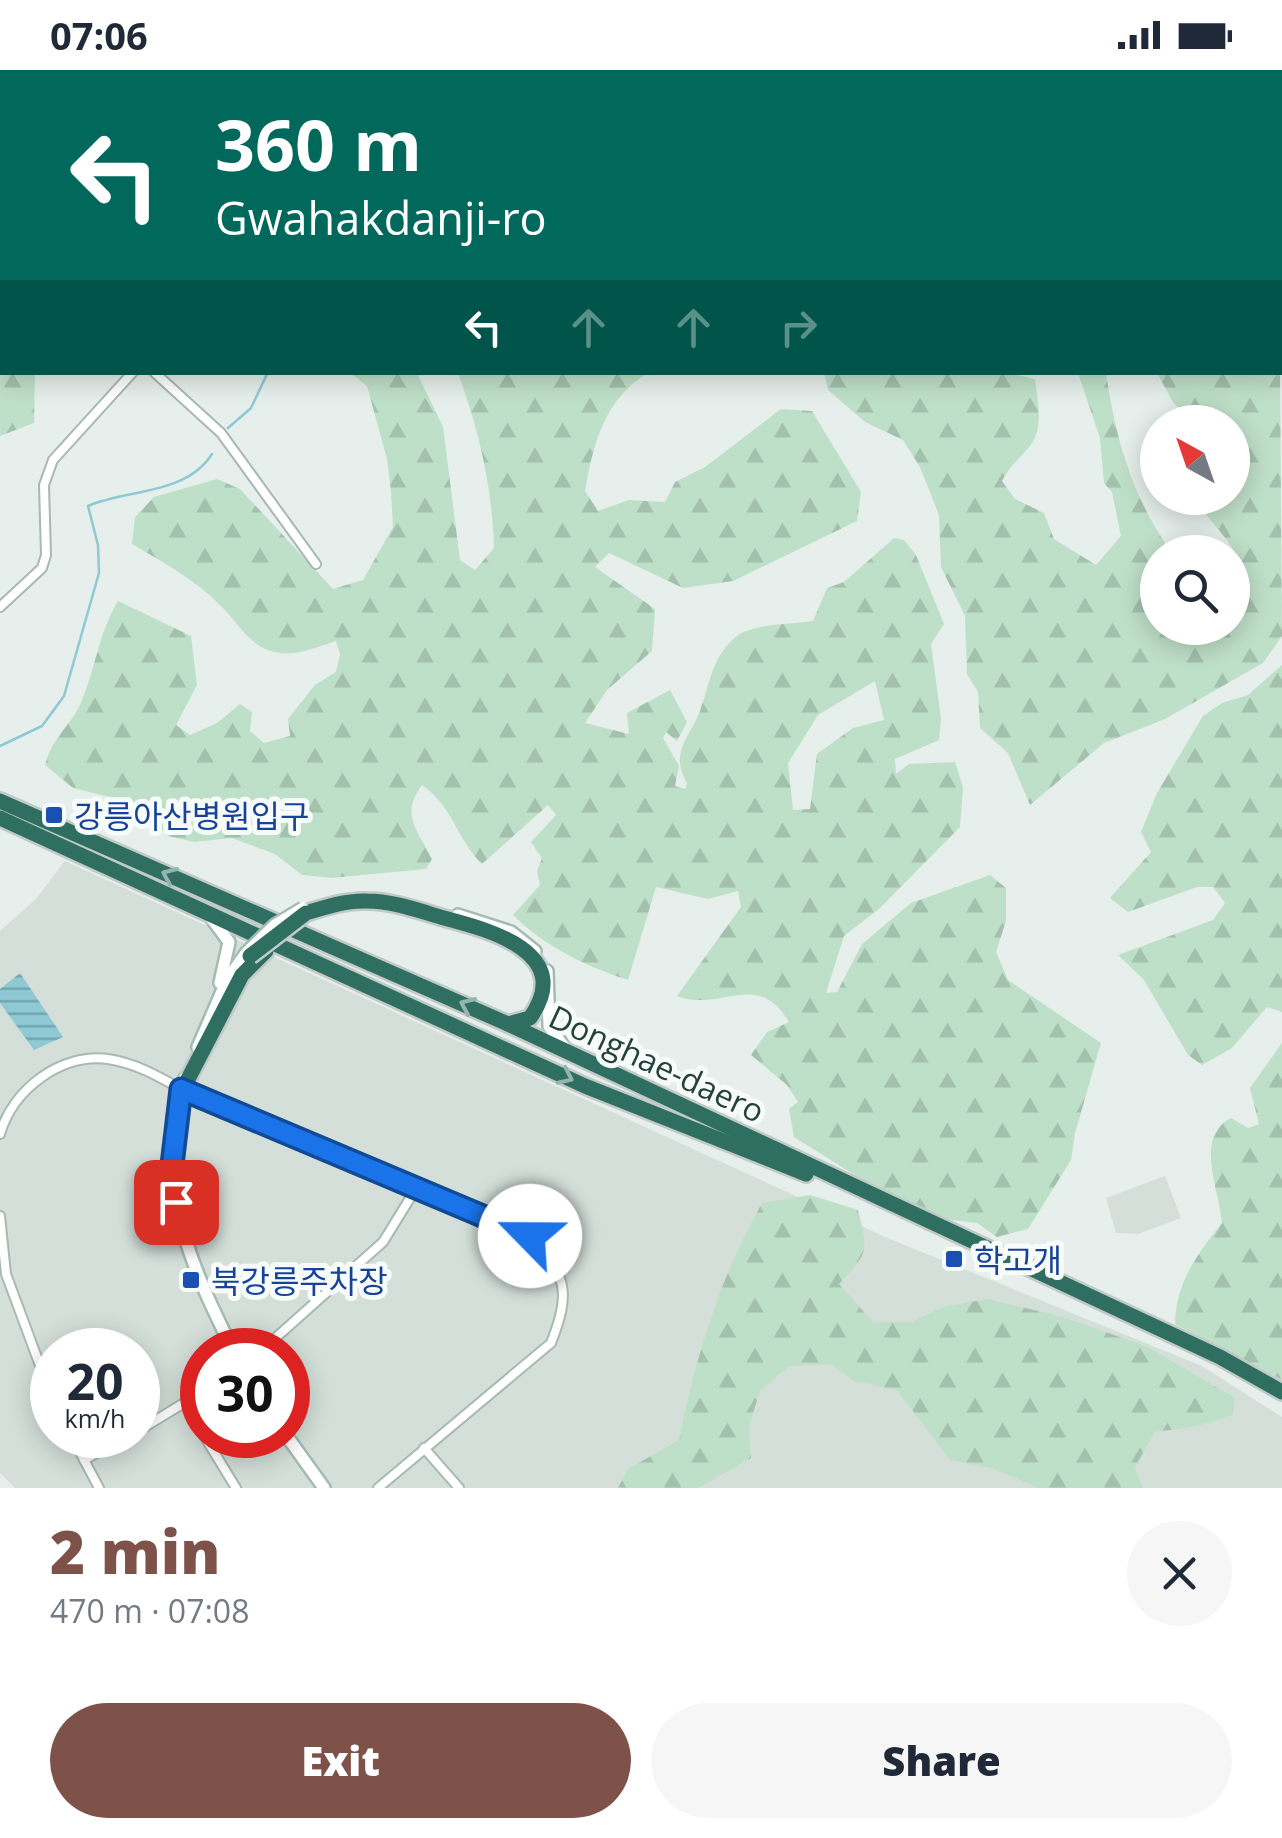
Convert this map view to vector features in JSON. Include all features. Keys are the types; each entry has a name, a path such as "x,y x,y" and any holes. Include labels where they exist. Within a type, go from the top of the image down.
{"highway":[{"name":"Donghae-daero","path":"0,801 508,1024 1220,1357 1282,1395"},
{"name":"Donghae-daero","path":"0,818 585,1086 855,1193 1282,1395"},
{"path":"183,1084 248,955 304,911 368,901 489,930 516,942 532,959 543,988 540,1003 530,1018 508,1024"},
{"path":"183,1084 242,975 268,950 364,986"}],"street":[{"path":"0,608 42,568 46,555 44,485 53,460 130,375"},
{"path":"157,375 221,434 316,564"},
{"path":"160,891 209,916 223,927 230,942 228,963 198,1031 183,1084 172,1165 181,1234 192,1268 222,1328"},
{"path":"304,911 354,896 384,896 485,922 521,937 547,972 549,1026 569,1053"},
{"path":"0,1134 15,1102 53,1069 78,1060 106,1059 183,1084 530,1236 552,1258 564,1280 564,1312 552,1342 378,1488"},
{"path":"287,1328 383,1242 417,1187"},
{"path":"0,1216 6,1274 30,1339"},
{"path":"424,1448 459,1488"},
{"path":"88,1458 84,1460 99,1488"},
{"path":"218,1458 236,1488"},
{"path":"302,1458 324,1488"}],"shaded area":[{"path":"65,861 885,1237 1202,1366 1282,1417 1282,1488 15,1488 0,1473 0,931 36,899"},
{"path":"1165,1176 1181,1218 1138,1234 1116,1233 1106,1198"}],"green space":[{"path":"0,375 35,375 34,423 0,436"},
{"path":"353,375 418,375 443,427 460,560 475,570 494,548 493,525 483,459 459,375 645,375 621,395 597,440 585,491 598,511 629,500 665,502 675,482 705,467 781,409 812,411 861,492 857,521 733,581 683,588 609,553 595,567 655,609 652,651 607,690 585,723 629,734 627,713 670,690 687,722 677,741 666,732 663,738 679,766 675,786 685,789 687,783 680,762 683,745 700,711 717,661 729,644 752,629 813,621 827,588 844,582 894,538 904,540 916,555 944,624 931,644 941,718 939,740 895,759 896,774 909,764 955,762 963,787 960,827 879,909 844,936 826,993 837,992 862,944 911,903 990,875 1006,888 1006,921 996,952 1008,980 1101,1043 1071,1160 1028,1229 997,1237 977,1223 920,1216 794,1137 789,1109 798,1102 787,1085 751,1055 767,1032 789,1022 777,1006 751,995 709,1000 677,996 741,907 738,891 708,899 656,887 628,980 567,954 513,915 540,885 537,871 542,858 531,842 556,815 548,805 482,864 441,803 422,785 412,813 416,830 432,859 426,869 331,878 302,875 275,854 232,838 194,842 168,836 135,803 73,788 45,765 52,747 80,705 118,601 191,636 197,685 176,725 190,735 217,723 240,704 252,712 250,731 264,743 290,736 288,719 315,685 336,672 340,654 336,641 294,653 261,646 201,588 132,544 135,517 154,497 217,479 240,489 333,589 363,580 393,527 387,459 367,386","holes":["875,681 884,720 853,728 817,754 810,809 793,810 788,763 818,715"]},
{"path":"824,375 1017,375 1035,379 1039,412 1036,436 1002,481 1015,499 1044,513 1054,539 1096,565 1121,536 1112,492 1104,483 1100,438 1079,375 1106,375 1115,421 1140,497 1140,515 1149,515 1160,535 1140,535 1140,645 1250,645 1250,535 1223,535 1207,515 1250,515 1250,405 1176,405 1158,375 1280,375 1282,636 1263,663 1165,719 1104,743 1030,805 1008,753 980,728 978,692 967,674 965,616 941,567 939,515 920,467 903,440 865,422 828,390"},
{"path":"1282,665 1282,1012 1267,1007 1232,1048 1202,1065 1188,1055 1144,980 1118,955 1213,920 1225,903 1213,887 1197,887 1128,912 1110,898 1151,852 1141,832 1157,793 1203,716 1222,703 1248,695"},
{"path":"1282,1043 1282,1380 1175,1324 1184,1282 1222,1223 1212,1165 1214,1138 1231,1118 1248,1128 1259,1124 1250,1088"},
{"path":"810,1195 858,1210 864,1251 839,1284 873,1322 912,1322 943,1307 987,1299 1059,1316 1146,1346 1235,1398 1233,1415 1198,1426 1155,1432 1135,1467 1143,1488 1038,1488 992,1468 950,1460 897,1390 854,1381 830,1364 789,1366 760,1391 749,1426 751,1458 698,1488 618,1488 628,1469 679,1440 711,1318 733,1260 762,1203"}],"water":[{"path":"20,973 63,1037 34,1050 0,1003 0,989"}],"waterway":[{"path":"228,428 251,408 267,375"},
{"path":"0,746 42,726 64,696 99,573 98,545 88,506 172,484 201,467 212,454"}],"place":[{"name":"강릉아산병원입구","path":"54,815"},
{"name":"학고개","path":"954,1259"},
{"name":"북강릉주차장","path":"191,1280"}],"route":[{"path":"176,1202 172,1165 181,1089 530,1236"}]}
